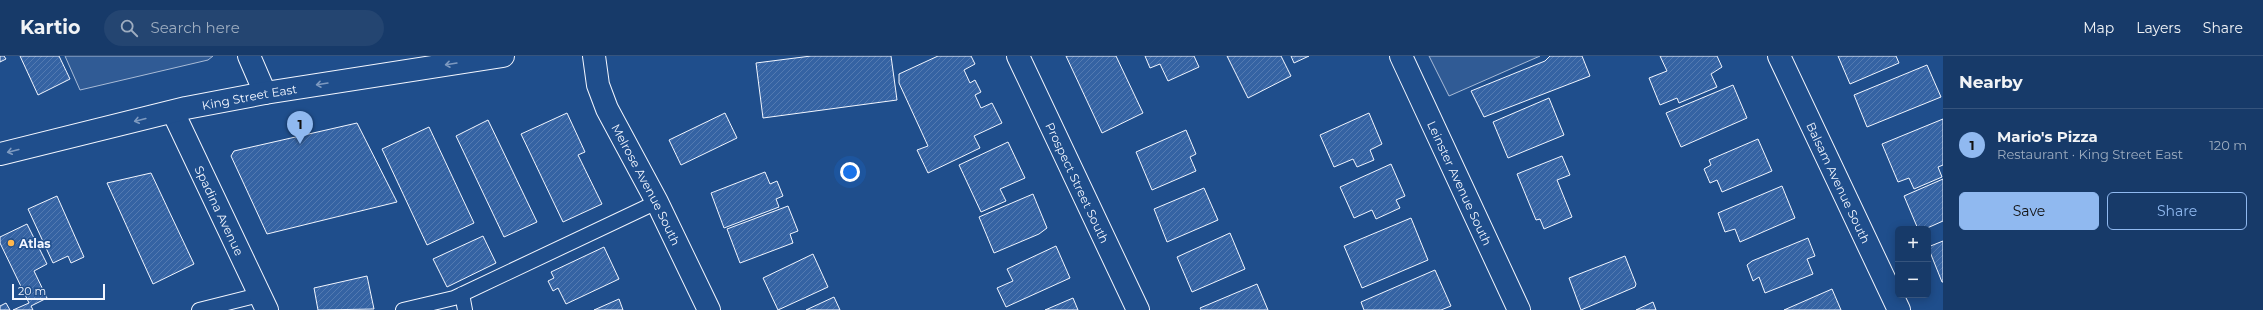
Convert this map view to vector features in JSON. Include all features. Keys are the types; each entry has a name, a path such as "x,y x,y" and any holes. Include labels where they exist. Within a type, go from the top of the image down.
{"street":[{"path":"249,56 265,93"},
{"name":"King Street East","path":"0,154 173,112 265,93 503,56"},
{"name":"Melrose Avenue South","path":"594,56 598,85 607,109 658,202 709,310"},
{"name":"Prospect Street South","path":"1018,56 1138,310"},
{"name":"Leinster Avenue South","path":"1401,56 1519,310"},
{"name":"Balsam Avenue South","path":"1779,56 1899,310"},
{"name":"Spadina Avenue","path":"173,112 263,302"}],"lane":[{"path":"403,310 454,298 658,202"},
{"path":"462,294 465,310"},
{"path":"199,310 263,302"}],"shaded area":[{"path":"65,56 213,56 208,60 80,90"},
{"path":"1429,56 1540,56 1449,96"}],"building":[{"path":"0,56 4,56 6,59 0,62"},
{"path":"20,56 59,56 70,79 38,95"},
{"path":"811,56 891,56 897,100 763,118 756,63"},
{"path":"938,56 971,56 975,64 964,70 970,83 975,80 981,92 975,95 981,108 992,103 1002,123 974,136 980,148 928,173 917,150 928,146 899,83 899,74"},
{"path":"1066,56 1116,56 1143,113 1102,133"},
{"path":"1145,56 1194,56 1199,67 1168,81 1160,64 1150,68"},
{"path":"1227,56 1281,56 1291,76 1248,98"},
{"path":"1291,56 1309,56 1294,63"},
{"path":"1550,56 1582,56 1590,76 1484,117 1471,91 1545,61"},
{"path":"1660,56 1717,56 1722,67 1711,74 1717,87 1679,103 1677,98 1660,105 1649,78 1667,71"},
{"path":"1838,56 1896,56 1899,63 1850,84"},
{"path":"1927,65 1941,97 1867,127 1854,95"},
{"path":"1733,85 1747,118 1681,147 1666,113"},
{"path":"1549,98 1564,135 1508,158 1493,122"},
{"path":"567,113 585,152 578,155 602,204 563,222 521,134"},
{"path":"725,113 737,138 681,165 669,140"},
{"path":"1369,113 1382,144 1370,150 1374,160 1357,167 1353,159 1334,167 1320,135"},
{"path":"1943,119 1943,165 1938,167 1942,177 1914,189 1909,178 1898,182 1882,144"},
{"path":"488,120 537,222 504,237 456,136"},
{"path":"357,123 397,202 267,234 231,156 234,151"},
{"path":"429,127 474,223 427,245 382,149"},
{"path":"1186,130 1196,154 1190,157 1196,171 1152,190 1136,152"},
{"path":"1758,139 1772,171 1722,192 1717,180 1710,183 1704,169 1711,165 1709,160"},
{"path":"1008,142 1025,178 1000,189 1006,201 981,212 959,165"},
{"path":"1562,156 1570,175 1557,180 1572,217 1544,229 1540,219 1536,220 1517,174"},
{"path":"1391,164 1405,196 1396,200 1400,208 1376,219 1372,210 1354,218 1340,187"},
{"path":"765,172 770,184 777,181 783,196 776,199 779,207 724,228 711,193"},
{"path":"151,173 194,264 153,284 107,183"},
{"path":"1943,179 1943,221 1931,226 1917,226 1904,196"},
{"path":"1782,186 1795,218 1740,242 1735,229 1725,232 1718,213"},
{"path":"1204,188 1218,220 1167,242 1154,209"},
{"path":"1033,194 1047,228 1039,234 994,253 979,217"},
{"path":"57,196 84,257 71,263 68,256 53,263 28,209"},
{"path":"788,206 798,231 790,234 793,243 740,263 727,229"},
{"path":"1411,218 1428,260 1362,288 1344,246"},
{"path":"27,224 47,264 34,271 47,298 31,306 33,310 13,310 29,303 0,243 0,237"},
{"path":"1230,233 1245,269 1192,292 1177,257"},
{"path":"483,236 496,263 447,287 433,259"},
{"path":"1808,238 1815,256 1807,259 1813,274 1765,293 1759,277 1753,281 1747,265 1752,261"},
{"path":"1943,241 1943,282 1931,254 1931,246"},
{"path":"1056,246 1070,278 1006,307 997,288 1013,281 1007,269"},
{"path":"604,247 619,279 566,304 558,288 553,291 548,281 554,278 551,272"},
{"path":"813,254 828,287 778,310 763,278"},
{"path":"1625,256 1636,284 1635,287 1581,310 1569,278"},
{"path":"1435,270 1451,306 1441,310 1364,310 1361,302"},
{"path":"367,276 374,309 318,310 314,288"},
{"path":"1257,284 1268,310 1201,310 1200,308"},
{"path":"1832,289 1841,310 1784,310"},
{"path":"834,297 840,310 806,310"},
{"path":"1073,298 1078,310 1045,310"},
{"path":"619,299 623,310 594,310"},
{"path":"1653,302 1656,310 1636,310"},
{"path":"6,303 10,310 0,310 0,306"}],"place":[{"name":"Mario's Pizza","path":"300,144"},
{"name":"Atlas","path":"11,243"}]}
